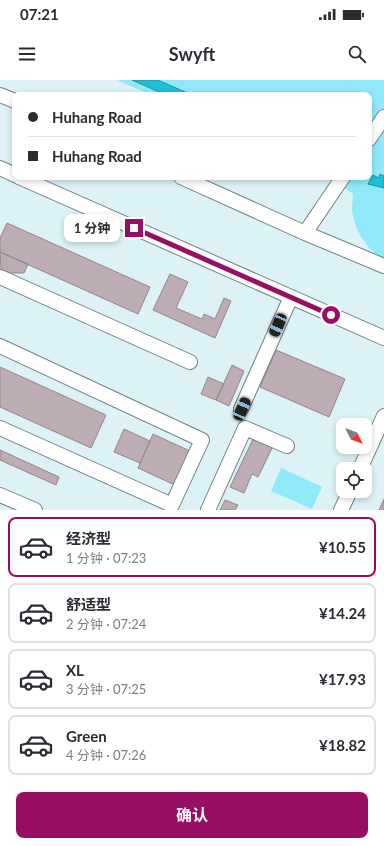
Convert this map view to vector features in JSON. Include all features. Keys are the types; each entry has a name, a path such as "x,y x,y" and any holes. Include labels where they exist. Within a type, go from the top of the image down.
{"street":[{"path":"0,95 12,101"},
{"path":"372,135 384,117"},
{"path":"0,168 12,174"},
{"path":"26,180 384,338"},
{"path":"188,180 305,233 384,266"},
{"path":"305,233 341,180"},
{"path":"0,277 190,362"},
{"path":"242,409 291,297"},
{"path":"0,346 202,440 172,505 0,428"},
{"path":"363,462 384,416"},
{"path":"208,510 245,428 287,446"},
{"path":"0,495 34,510"},
{"path":"342,510 347,498"}],"shaded area":[{"path":"117,80 384,80 384,259 366,245 358,231 352,210 353,194 334,180 372,180 372,92 144,92"},
{"path":"132,80 158,80 185,92 159,92"},
{"path":"380,174 384,176 384,188 368,184 370,180 372,180 373,175 379,178"},
{"path":"281,468 322,487 312,509 271,491"}],"building":[{"path":"7,223 150,287 138,314 0,252 0,238"},
{"path":"0,252 28,264 24,273 9,273 1,269"},
{"path":"170,274 188,282 176,308 202,319 204,314 215,319 224,298 231,301 215,338 153,310"},
{"path":"276,350 345,379 329,417 260,387"},
{"path":"232,365 244,371 229,406 216,400"},
{"path":"0,367 106,415 91,448 0,407"},
{"path":"208,377 224,384 216,400 201,394"},
{"path":"124,429 150,441 140,463 114,452"},
{"path":"153,434 192,452 177,486 138,468"},
{"path":"254,437 273,446 258,477 252,474 244,493 230,487"},
{"path":"0,450 59,477 56,485 0,460"},
{"path":"384,499 384,510 379,510"},
{"path":"225,500 238,505 235,510 220,510"}],"route":[{"path":"134,228 331,315"}]}
